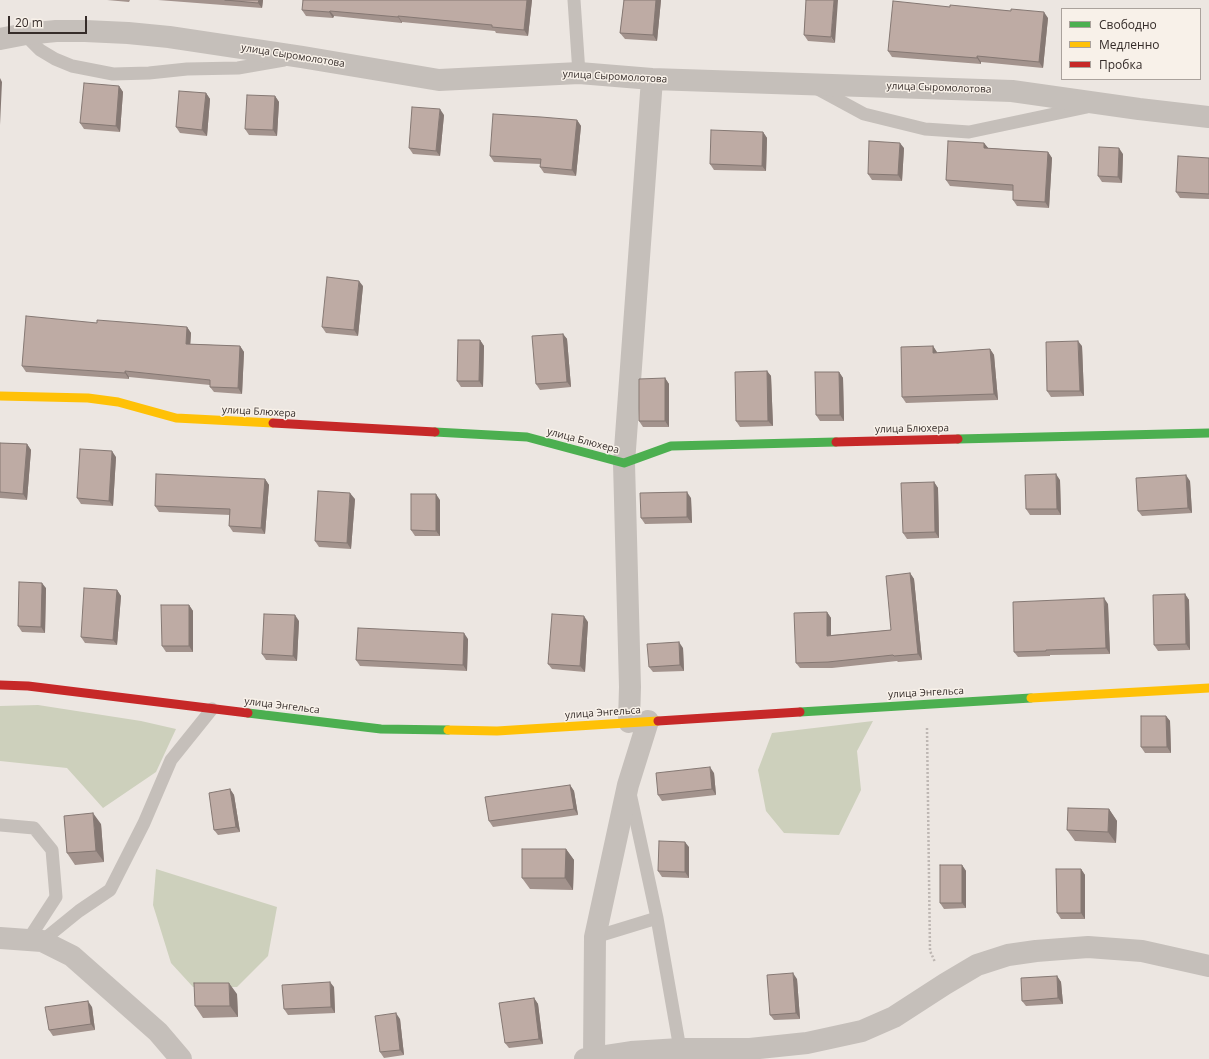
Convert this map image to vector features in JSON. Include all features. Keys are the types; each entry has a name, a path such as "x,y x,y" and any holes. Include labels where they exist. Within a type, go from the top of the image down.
{"street":[{"name":"улица Сыромолотова","path":"0,39 26,34 85,31 128,33 169,37 302,57 439,80 579,73 652,79 1012,91 1209,117"},
{"path":"652,79 624,463 630,687 639,722 628,785 595,937 590,1058 631,1052 680,1049 750,1049 807,1043 862,1031 894,1017 977,965 1008,955 1088,947 1142,951 1209,966"},
{"name":"улица Блюхера","path":"0,396 88,398 118,402 176,418 527,437 624,463 671,446 1209,433"},
{"name":"улица Энгельса","path":"0,685 28,686 381,729 497,731 1209,688"},
{"path":"1,939 35,940 72,956 158,1032 181,1059"}],"lane":[{"path":"574,0 579,73"},
{"path":"26,34 40,50 55,59 72,66 113,74 149,73 187,69 238,68 302,57"},
{"path":"809,84 864,114 925,129 969,132 1102,103"},
{"path":"35,940 110,890 144,824 172,760 212,709"},
{"path":"628,785 657,918 680,1049"},
{"path":"0,825 34,828 52,850 56,897 35,940"},
{"path":"595,937 657,918"}],"path":[{"path":"927,704 930,951 945,984"}],"green space":[{"path":"38,705 141,721 176,729 156,772 103,808 67,768 0,761 0,706"},
{"path":"873,721 857,751 861,790 839,835 784,833 766,811 758,770 772,733"},
{"path":"156,869 277,907 268,956 237,987 193,987 171,963 153,905"}],"building":[{"path":"225,0 259,0 258,3"},
{"path":"303,0 527,0 524,30 492,27 492,25 398,16 302,10"},
{"path":"624,0 656,0 653,35 620,33"},
{"path":"806,0 834,0 831,37 804,35"},
{"path":"893,1 950,7 950,5 1011,11 1011,9 1044,12 1039,62 977,56 977,58 888,51"},
{"path":"84,83 119,86 116,126 80,123"},
{"path":"179,91 206,93 202,130 176,127"},
{"path":"247,95 275,96 273,130 245,129"},
{"path":"412,107 440,109 436,151 409,148"},
{"path":"493,114 577,120 572,170 540,167 541,159 490,156"},
{"path":"711,130 763,132 762,166 710,164"},
{"path":"869,141 900,143 898,175 868,174"},
{"path":"948,141 984,143 984,148 1048,152 1045,202 1013,200 1013,185 946,180"},
{"path":"1099,147 1119,148 1118,177 1098,176"},
{"path":"1178,156 1209,158 1209,194 1176,192"},
{"path":"327,277 359,281 354,330 322,327"},
{"path":"26,316 97,323 97,320 187,327 186,344 240,346 238,388 210,387 210,380 125,371 125,373 22,366"},
{"path":"563,334 567,382 536,384 532,336"},
{"path":"458,340 480,340 479,381 457,381"},
{"path":"1078,341 1080,391 1047,391 1046,342"},
{"path":"933,346 933,353 990,349 994,394 902,397 901,347"},
{"path":"767,371 768,421 736,421 735,372"},
{"path":"815,372 839,372 840,415 816,415"},
{"path":"665,378 665,421 639,421 639,379"},
{"path":"0,443 27,444 23,494 0,492"},
{"path":"80,449 112,451 109,501 77,498"},
{"path":"156,474 265,479 261,528 229,526 230,509 155,506"},
{"path":"1056,474 1057,509 1026,509 1025,475"},
{"path":"1186,475 1188,508 1138,511 1136,478"},
{"path":"934,482 935,532 903,533 901,483"},
{"path":"318,491 350,493 347,543 315,541"},
{"path":"687,492 687,517 641,518 640,493"},
{"path":"411,494 436,494 436,531 411,530"},
{"path":"910,573 918,654 893,655 828,662 796,663 794,613 827,612 827,636 891,630 886,576"},
{"path":"19,582 42,583 41,627 18,626"},
{"path":"84,588 117,590 113,640 81,637"},
{"path":"1185,594 1186,644 1154,645 1153,595"},
{"path":"1104,598 1106,648 1014,652 1013,602"},
{"path":"161,605 189,605 189,646 162,646"},
{"path":"264,614 295,615 293,656 262,654"},
{"path":"552,614 584,616 580,666 548,664"},
{"path":"358,628 464,633 463,665 356,660"},
{"path":"679,642 680,665 649,667 647,644"},
{"path":"1141,716 1166,716 1167,747 1141,747"},
{"path":"710,767 712,789 658,795 656,773"},
{"path":"570,785 574,809 489,821 485,797"},
{"path":"230,789 236,827 214,830 209,793"},
{"path":"1068,808 1109,809 1108,832 1067,830"},
{"path":"93,813 96,851 67,853 64,816"},
{"path":"659,841 685,842 685,872 658,871"},
{"path":"522,849 566,849 565,878 522,878"},
{"path":"940,865 962,865 962,903 940,903"},
{"path":"1056,869 1081,869 1081,913 1057,913"},
{"path":"793,973 796,1013 770,1015 767,975"},
{"path":"1057,976 1058,998 1022,1001 1021,978"},
{"path":"330,982 331,1007 284,1009 282,985"},
{"path":"194,983 229,983 230,1006 195,1006"},
{"path":"534,998 539,1039 505,1043 499,1003"},
{"path":"88,1001 91,1024 49,1030 45,1007"},
{"path":"396,1013 400,1050 380,1052 375,1016"}],"traffic: fast":[{"path":"435,432 527,437 624,463 671,446 836,442"},
{"path":"958,439 1209,433"},
{"path":"800,712 1031,698"},
{"path":"248,713 381,729 448,730"}],"traffic: slow":[{"path":"0,396 88,398 118,402 176,418 273,423"},
{"path":"1031,698 1209,688"},
{"path":"448,730 497,731 658,721"}],"traffic: jam":[{"path":"273,423 435,432"},
{"path":"836,442 958,439"},
{"path":"0,685 28,686 248,713"},
{"path":"658,721 800,712"}]}
